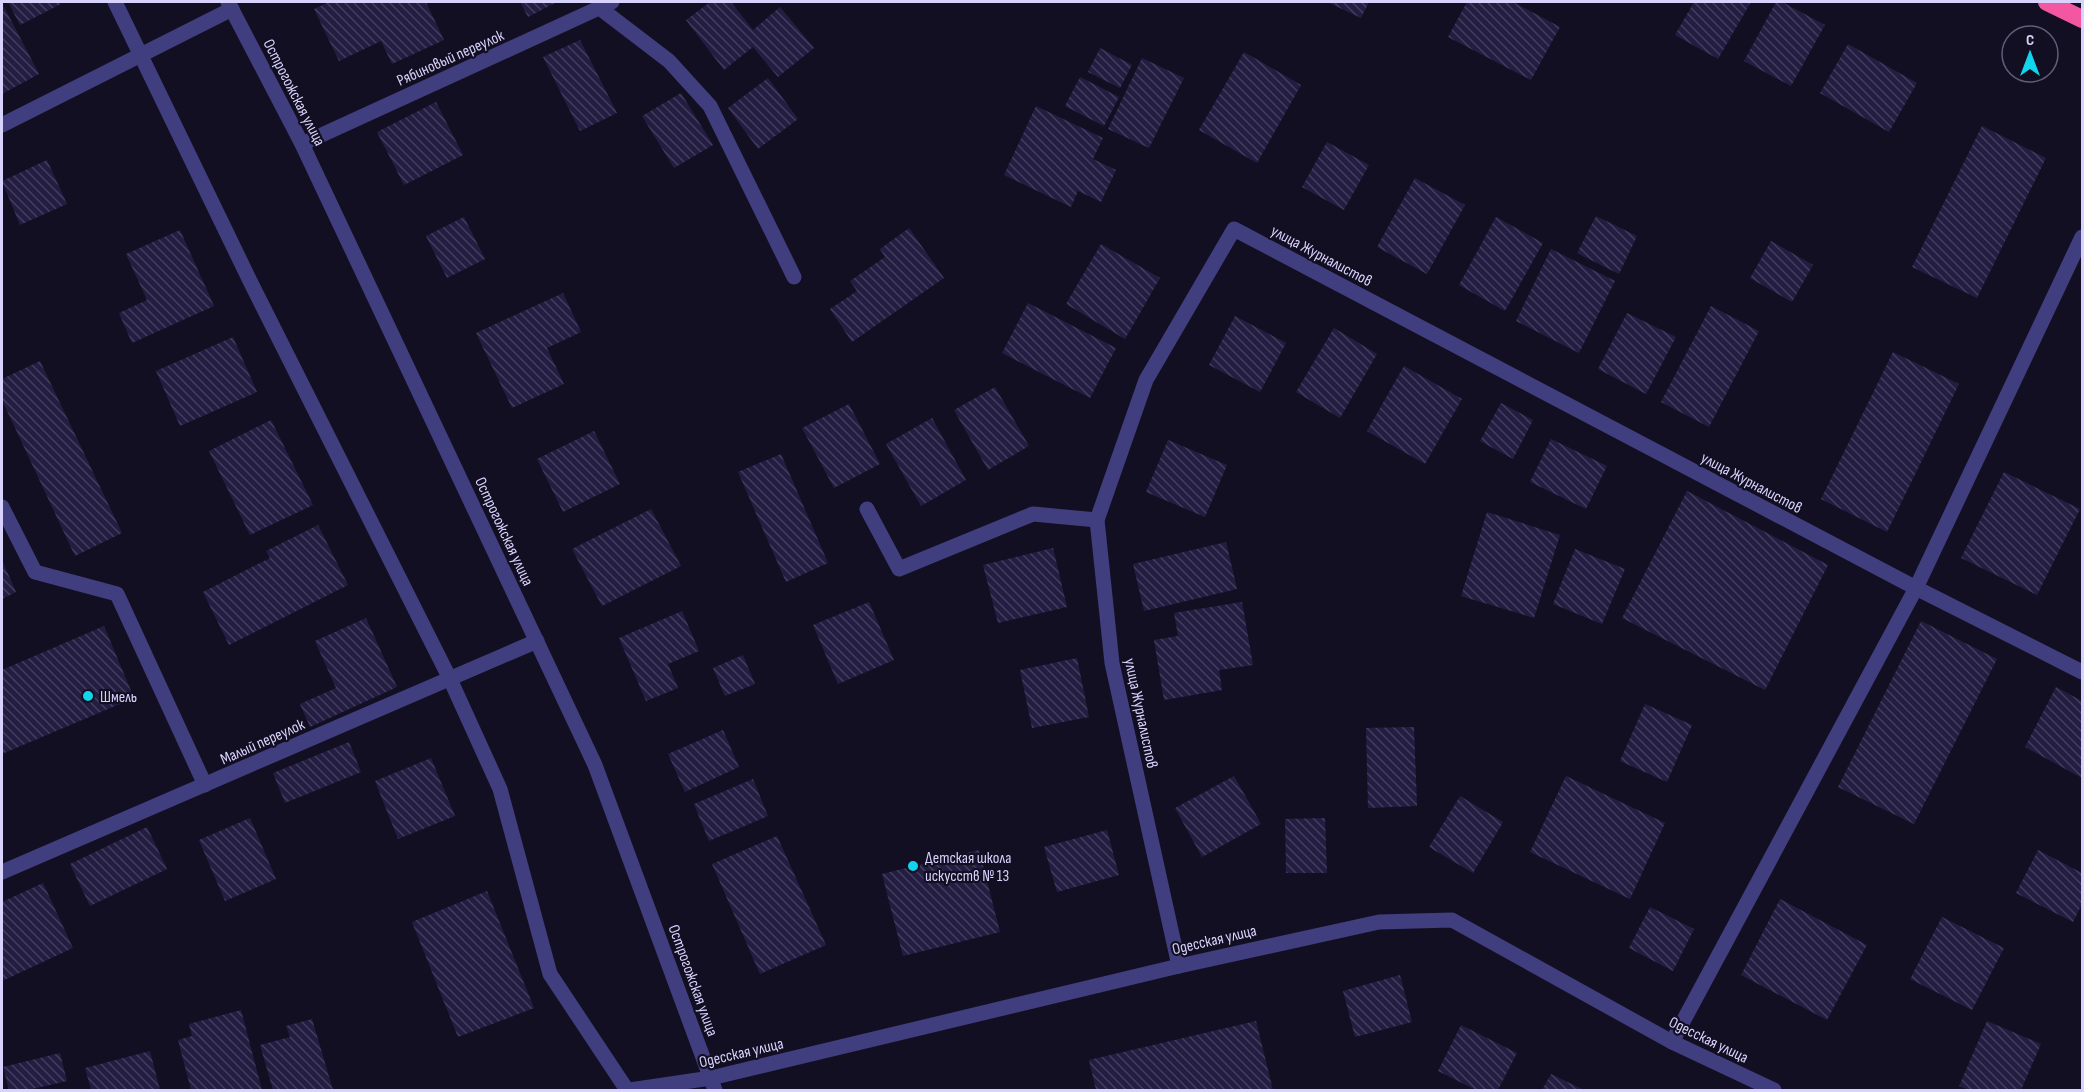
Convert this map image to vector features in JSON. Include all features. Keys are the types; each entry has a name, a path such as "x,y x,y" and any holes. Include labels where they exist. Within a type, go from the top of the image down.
{"highway":[{"path":"2047,2 2082,19"}],"street":[{"path":"115,2 250,281 450,679 500,789 550,974 629,1090"},
{"path":"2,125 141,54 230,5"},
{"name":"Острогожская улица","path":"230,5 302,144 595,765 713,1084"},
{"path":"606,5 669,61 710,106 794,277"},
{"name":"Рябиновый переулок","path":"302,144 606,5"},
{"name":"улица Журналистов","path":"1179,966 1112,663 1097,520 1146,380 1234,229 1916,588 2082,672"},
{"path":"1672,1042 1916,588 2082,237"},
{"path":"2,507 34,572 117,594 205,785"},
{"path":"867,509 899,569 1033,514 1097,520"},
{"name":"Малый переулок","path":"2,872 537,641"},
{"name":"Одесская улица","path":"629,1090 713,1084 1179,966 1379,922 1452,920 1672,1042 1774,1090"}],"building":[{"path":"8,2 59,2 61,4 20,25"},
{"path":"329,2 426,2 444,40 392,64 381,41 339,61 314,9"},
{"path":"520,2 557,2 528,17"},
{"path":"710,2 731,2 753,30 780,7 814,48 778,77 753,47 724,70 686,20"},
{"path":"1327,2 1369,2 1361,18"},
{"path":"1467,2 1513,2 1560,27 1531,80 1448,37"},
{"path":"1694,2 1751,2 1718,59 1675,35"},
{"path":"1776,2 1782,2 1825,25 1791,86 1744,61"},
{"path":"2,3 39,74 2,94"},
{"path":"580,40 617,113 580,131 543,57"},
{"path":"1848,44 1917,83 1889,132 1820,93"},
{"path":"1100,48 1132,65 1120,88 1088,72"},
{"path":"1244,52 1301,85 1257,163 1199,130"},
{"path":"1142,58 1184,78 1149,148 1108,129"},
{"path":"1080,77 1119,97 1104,126 1065,106"},
{"path":"768,78 798,119 758,149 728,108"},
{"path":"681,93 713,145 674,168 642,116"},
{"path":"436,102 463,155 404,185 377,132"},
{"path":"1036,106 1103,138 1093,159 1116,170 1101,202 1078,191 1071,207 1004,175"},
{"path":"1982,126 2046,158 1977,298 1912,267"},
{"path":"1327,142 1369,165 1344,210 1302,187"},
{"path":"47,160 67,204 20,225 2,181"},
{"path":"1415,178 1465,205 1427,274 1377,247"},
{"path":"1596,216 1637,236 1619,274 1577,253"},
{"path":"464,217 485,259 447,278 426,236"},
{"path":"1496,217 1543,243 1505,311 1459,285"},
{"path":"909,228 944,278 852,342 830,309 857,291 850,281 885,257 880,249"},
{"path":"180,230 214,306 132,343 119,313 147,300 126,254"},
{"path":"1771,241 1813,265 1792,302 1750,278"},
{"path":"1101,244 1160,278 1125,339 1066,304"},
{"path":"1551,249 1615,281 1579,353 1516,321"},
{"path":"563,293 581,332 547,348 564,384 512,408 476,333"},
{"path":"1028,303 1116,348 1090,398 1002,353"},
{"path":"1711,306 1759,331 1709,427 1661,402"},
{"path":"1627,313 1676,337 1646,394 1598,369"},
{"path":"1235,316 1286,343 1260,392 1209,365"},
{"path":"1334,328 1377,354 1340,418 1296,392"},
{"path":"233,337 257,392 180,426 156,371"},
{"path":"1893,352 1959,384 1887,532 1821,499"},
{"path":"40,361 122,533 75,556 2,400 2,379"},
{"path":"1404,366 1462,399 1425,464 1367,431"},
{"path":"995,387 1029,446 988,470 954,410"},
{"path":"1501,403 1533,420 1513,459 1480,441"},
{"path":"849,404 880,464 834,488 802,428"},
{"path":"932,418 966,480 921,506 886,444"},
{"path":"271,420 313,505 250,535 209,451"},
{"path":"594,431 620,484 563,512 537,459"},
{"path":"1551,439 1607,466 1586,509 1530,482"},
{"path":"1168,440 1227,465 1205,517 1146,492"},
{"path":"781,454 828,563 786,582 738,472"},
{"path":"2004,472 2080,509 2037,595 1961,558"},
{"path":"1687,491 1828,565 1765,690 1622,618"},
{"path":"651,509 681,566 602,606 572,549"},
{"path":"1487,512 1560,535 1534,618 1461,596"},
{"path":"318,525 348,585 229,645 203,592 270,558 266,551"},
{"path":"1226,542 1237,589 1144,611 1133,564"},
{"path":"1053,548 1067,607 998,623 983,565"},
{"path":"1575,549 1625,569 1602,624 1553,604"},
{"path":"2,560 16,592 2,599"},
{"path":"869,602 894,660 838,684 813,625"},
{"path":"1242,602 1253,665 1219,670 1222,690 1164,700 1154,640 1178,636 1174,613"},
{"path":"682,611 699,651 668,664 678,688 646,701 619,638"},
{"path":"366,618 397,687 310,727 300,704 336,688 315,641"},
{"path":"1921,621 1997,659 1914,824 1838,787"},
{"path":"104,626 134,698 2,754 2,670"},
{"path":"743,655 755,684 725,696 713,668"},
{"path":"1077,658 1089,717 1032,728 1020,670"},
{"path":"2056,687 2082,701 2082,778 2025,747"},
{"path":"1645,704 1692,725 1667,782 1620,761"},
{"path":"1414,727 1417,806 1368,808 1366,728"},
{"path":"723,730 739,767 685,792 668,754"},
{"path":"349,742 361,772 285,803 273,773"},
{"path":"431,758 455,816 398,839 375,781"},
{"path":"1234,776 1261,824 1202,857 1175,808"},
{"path":"1566,776 1665,823 1630,899 1530,852"},
{"path":"753,779 768,816 709,841 694,804"},
{"path":"1460,796 1503,822 1473,873 1429,847"},
{"path":"250,818 276,879 225,901 199,840"},
{"path":"1325,818 1327,873 1286,873 1285,819"},
{"path":"147,827 167,869 90,906 70,864"},
{"path":"1107,830 1119,875 1057,892 1044,847"},
{"path":"777,836 826,945 760,974 712,864"},
{"path":"979,850 1000,932 903,956 882,874"},
{"path":"2038,850 2082,873 2082,904 2073,922 2016,893"},
{"path":"43,883 73,948 2,981 2,902"},
{"path":"487,891 534,1008 458,1037 412,922"},
{"path":"1780,899 1867,945 1827,1020 1741,975"},
{"path":"1650,907 1694,929 1673,971 1629,948"},
{"path":"1942,917 2004,948 1972,1010 1910,979"},
{"path":"1400,975 1412,1022 1355,1037 1343,991"},
{"path":"241,1010 262,1090 191,1090 178,1040 192,1036 189,1024"},
{"path":"312,1019 333,1090 273,1090 260,1045 290,1037 286,1026"},
{"path":"1256,1021 1273,1090 1096,1090 1089,1060"},
{"path":"1987,1021 2041,1044 2021,1090 1969,1090 1959,1086"},
{"path":"1461,1025 1517,1053 1498,1090 1476,1090 1438,1071"},
{"path":"150,1051 160,1090 91,1090 85,1068"},
{"path":"60,1053 67,1081 28,1090 9,1090 3,1067"},
{"path":"1551,1074 1584,1090 1542,1090"}],"place":[{"name":"Шмель","path":"88,696"},
{"name":"Детская школа искусств № 13","path":"913,866"}]}
